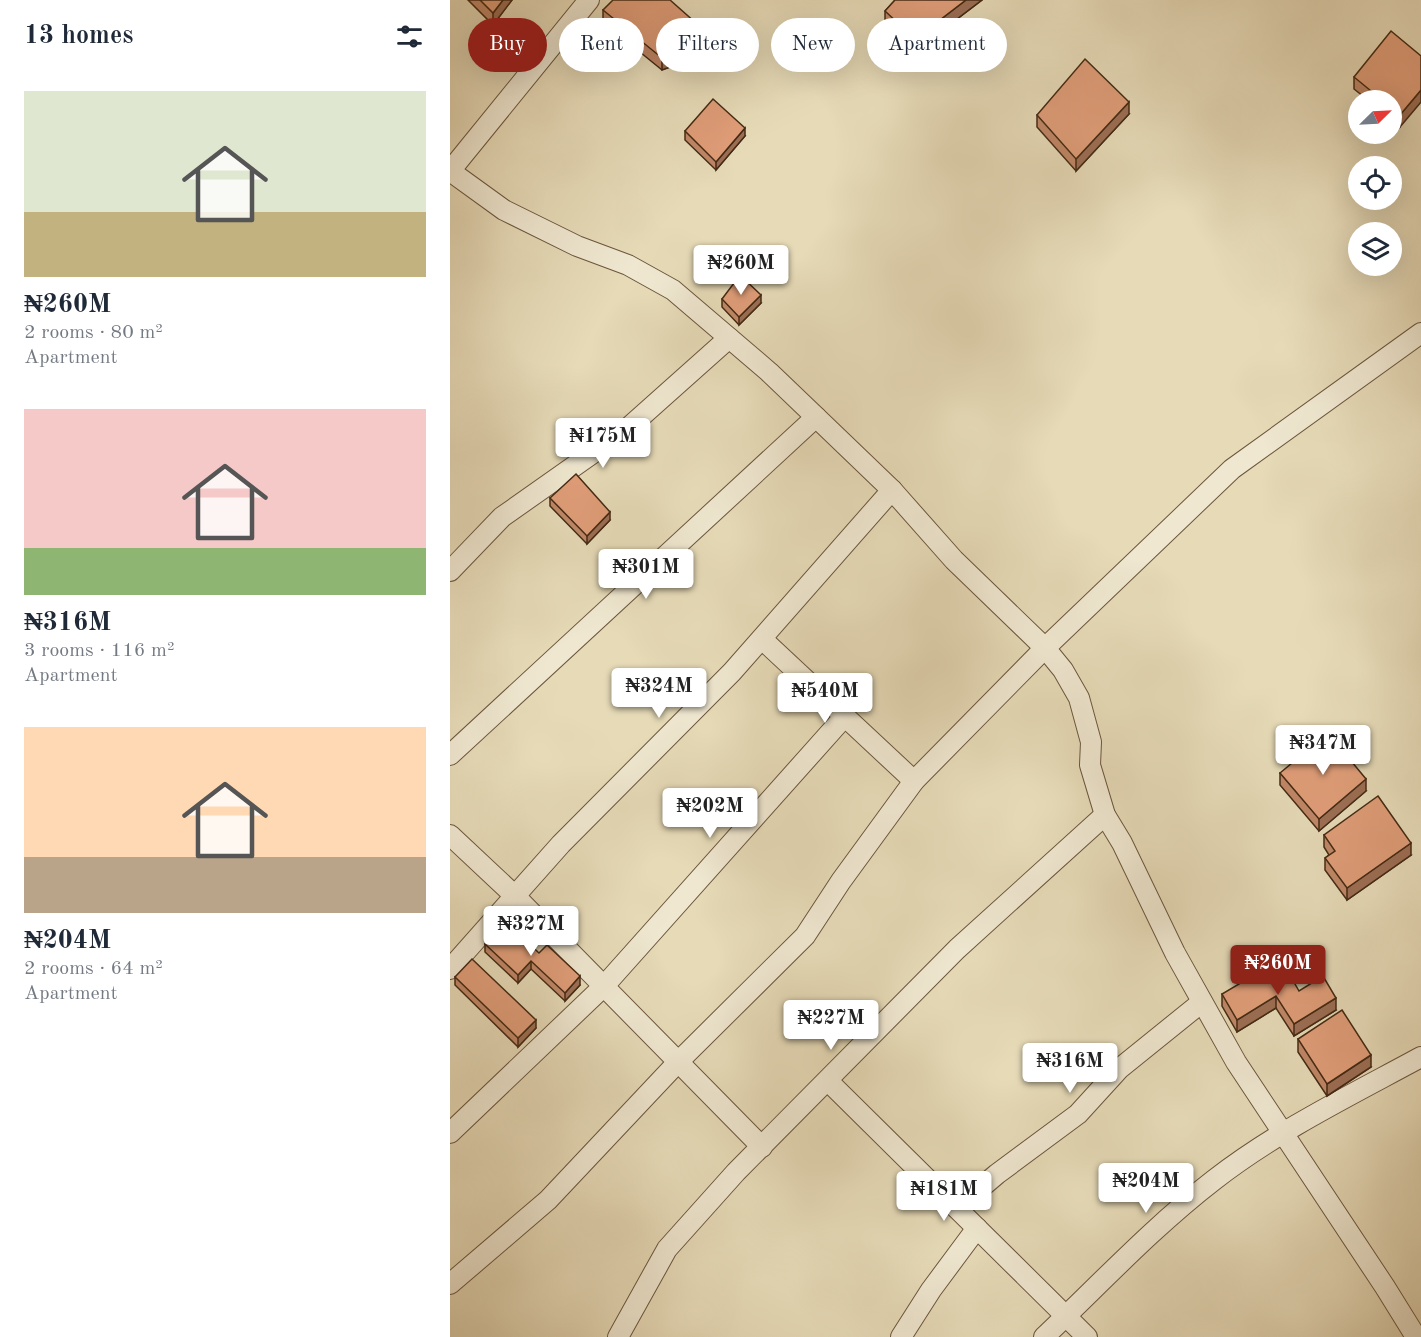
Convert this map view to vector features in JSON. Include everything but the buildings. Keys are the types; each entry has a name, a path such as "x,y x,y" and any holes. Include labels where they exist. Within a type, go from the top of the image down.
{"street":[{"path":"589,0 450,171 504,210 577,246 628,265 673,290 816,417 892,490 954,560 1045,648 1063,670 1079,698 1092,742 1090,765 1105,815 1122,843 1175,953 1236,1062 1416,1337"},
{"path":"450,1284 548,1200 678,1062 805,936 841,881 914,781 1045,648 1232,469 1421,333"},
{"path":"450,571 502,517 627,429 729,338"},
{"path":"450,755 816,417"},
{"path":"450,969 561,844 732,672 892,490"},
{"path":"762,639 914,781"},
{"path":"450,1133 604,986 845,716"},
{"path":"618,1337 667,1249 736,1172 957,949 1105,815"},
{"path":"450,835 515,896 762,1147"},
{"path":"957,1208 997,1174 1078,1114 1119,1069 1202,1002"},
{"path":"1044,1337 1175,1212 1216,1179 1282,1134 1421,1057"},
{"path":"828,1081 1087,1337"},
{"path":"901,1337 930,1290 977,1228"}]}
